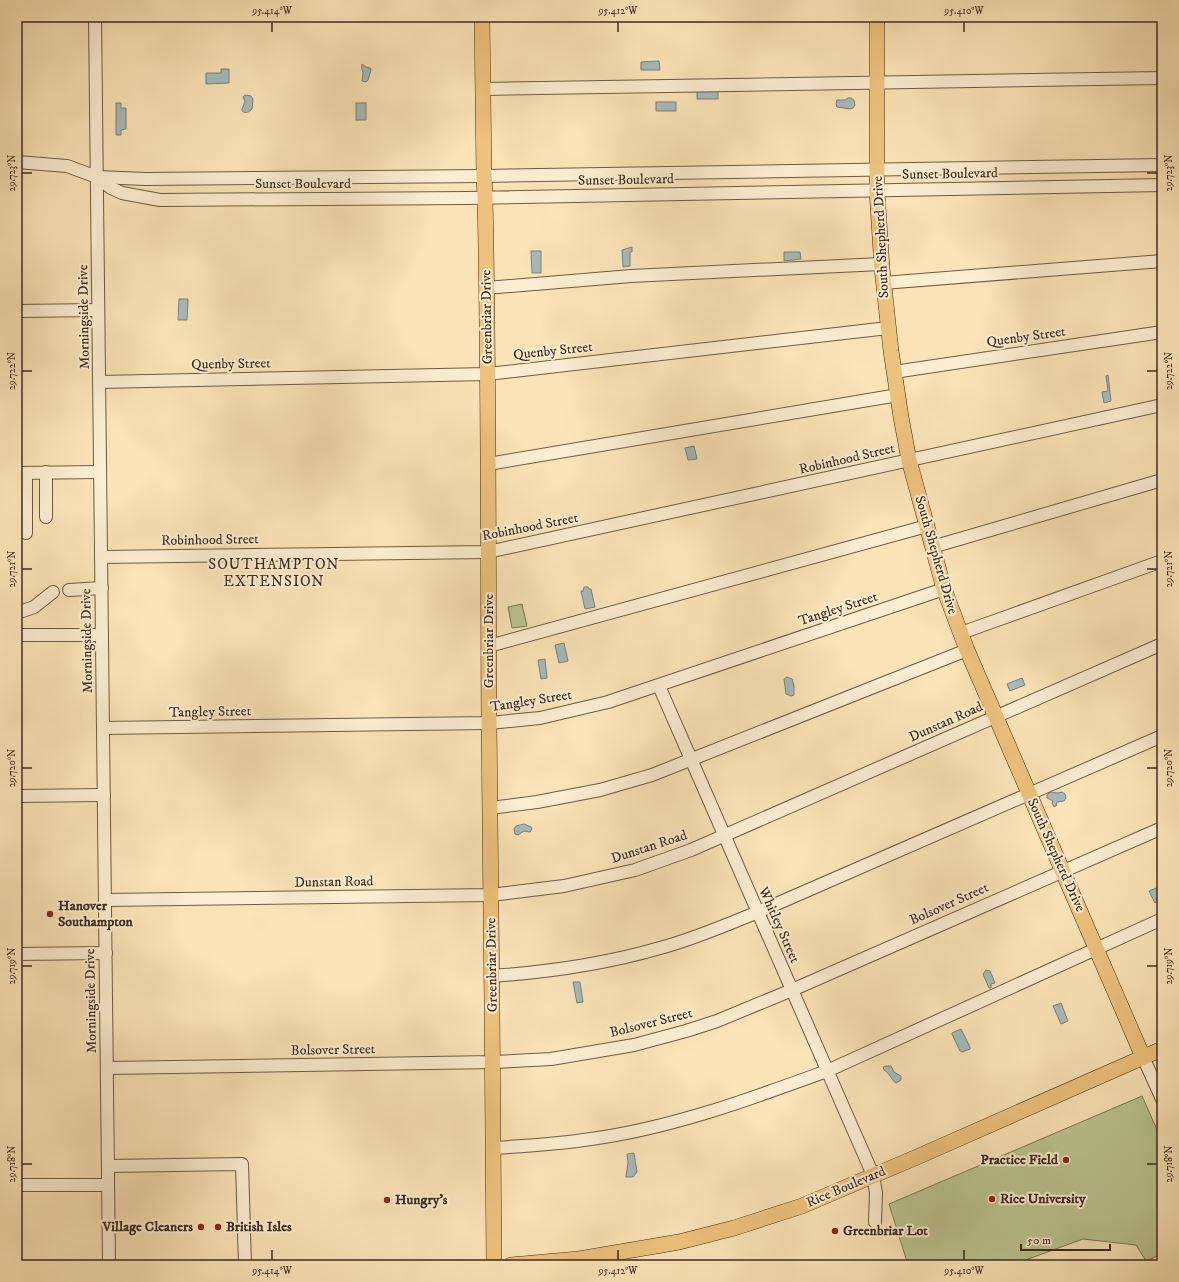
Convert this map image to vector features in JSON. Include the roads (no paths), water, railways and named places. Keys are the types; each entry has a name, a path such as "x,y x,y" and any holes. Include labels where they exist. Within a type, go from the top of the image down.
{"main road":[{"name":"Greenbriar Drive","path":"482,17 488,374 489,723 494,1062 494,1265"},
{"name":"South Shepherd Drive","path":"877,17 877,191 881,264 894,372 909,460 944,589 967,650 1143,1057"},
{"name":"Rice Boulevard","path":"511,1265 579,1259 679,1242 734,1228 802,1206 1162,1049"}],"street":[{"name":"Morningside Drive","path":"95,17 109,1265"},
{"path":"483,89 1162,78"},
{"name":"Sunset Boulevard","path":"17,162 66,166 97,177 145,179 484,176 1162,165"},
{"name":"Sunset Boulevard","path":"97,177 111,188 122,193 160,200 485,198 1162,185"},
{"path":"883,283 1162,261"},
{"path":"486,288 631,276 881,264"},
{"path":"17,311 98,310"},
{"name":"Quenby Street","path":"99,382 488,374 888,328"},
{"name":"Quenby Street","path":"894,372 1162,332"},
{"path":"488,464 898,395"},
{"name":"Robinhood Street","path":"101,557 488,552 1162,405"},
{"path":"46,472 46,517"},
{"path":"26,533 22,473 100,472"},
{"path":"932,547 1162,480"},
{"path":"489,646 927,526"},
{"path":"961,633 1162,561"},
{"path":"69,590 102,588"},
{"name":"Tangley Street","path":"103,728 489,723 540,718 608,702 659,686 944,589"},
{"path":"17,613 34,607 53,592"},
{"path":"17,635 102,635"},
{"name":"Dunstan Road","path":"105,900 491,895 564,886 635,870 691,850 1162,644"},
{"path":"490,808 537,802 600,790 652,775 692,761 967,650"},
{"name":"Whitley Street","path":"659,686 873,1176 876,1193 875,1222"},
{"path":"492,976 535,973 619,959 661,948 702,934 758,912 1162,736"},
{"path":"17,796 104,795"},
{"name":"Bolsover Street","path":"107,1068 494,1062 551,1059 634,1045 717,1021 792,990 1162,828"},
{"path":"494,1148 592,1139 641,1130 690,1118 780,1088 827,1071 1162,919"},
{"path":"17,954 106,953"},
{"path":"1143,1057 1162,1099"},
{"path":"108,1166 242,1164 245,1265"},
{"path":"17,1185 108,1185"}],"place":[{"name":"Hanover Southampton","path":"50,914"},
{"name":"Practice Field","path":"1066,1160"},
{"name":"Rice University","path":"992,1199"},
{"name":"Hungry's","path":"387,1200"},
{"name":"Village Cleaners","path":"201,1227"},
{"name":"British Isles","path":"218,1227"},
{"name":"Greenbriar Lot","path":"835,1231"}],"district":[{"name":"SOUTHAMPTON EXTENSION","path":"274,572"}]}
